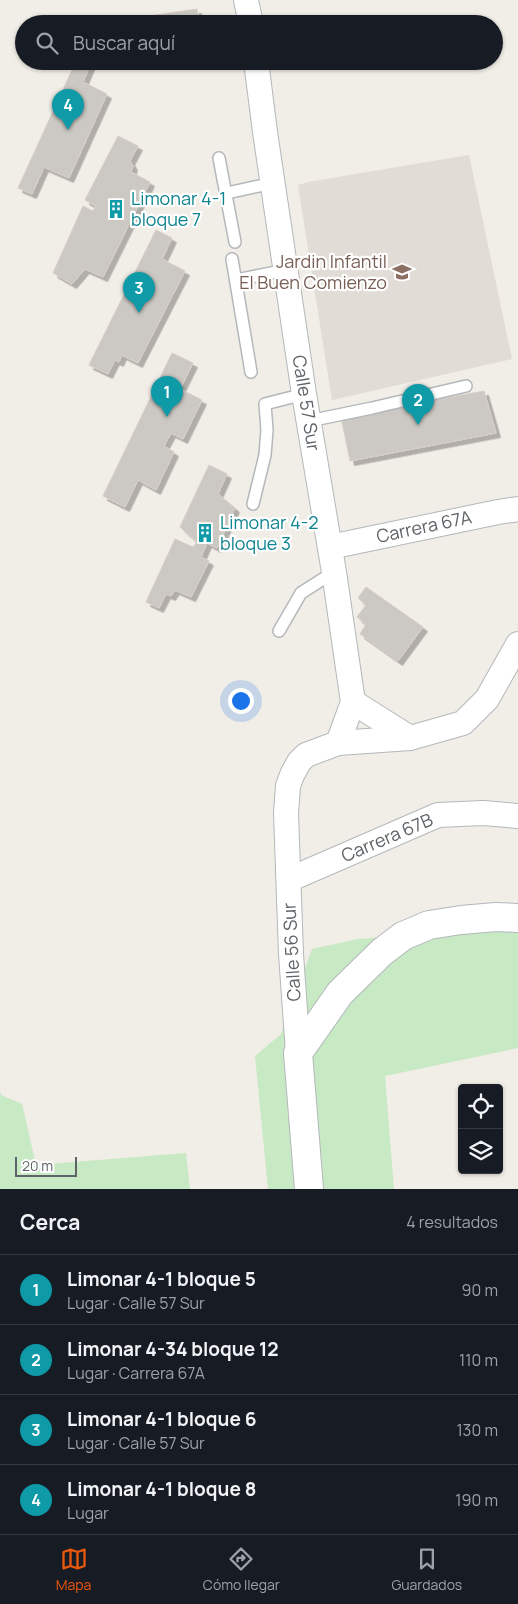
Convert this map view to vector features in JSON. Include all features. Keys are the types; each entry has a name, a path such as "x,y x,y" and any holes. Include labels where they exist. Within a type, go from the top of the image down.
{"street":[{"path":"246,0 249,15"},
{"name":"Calle 57 Sur","path":"257,70 304,394 334,572 353,702 338,743"},
{"name":"Carrera 67A","path":"330,547 498,512 518,510"},
{"path":"338,743 410,738 463,723 487,699 518,644"},
{"path":"353,702 410,738"},
{"name":"Calle 56 Sur","path":"309,1189 291,954 286,813 288,786 299,762 306,755 338,743"},
{"name":"Carrera 67B","path":"289,879 438,815 483,813 518,816"},
{"path":"298,1053 340,993 382,952 403,936 429,925 496,917 518,918"}],"lane":[{"path":"220,158 235,242"},
{"path":"227,193 273,183"},
{"path":"232,258 251,372"},
{"path":"236,280 286,270"},
{"path":"309,421 466,386"},
{"path":"253,504 265,455 268,430 265,404 304,394"},
{"path":"279,631 301,593 334,572"}],"shaded area":[{"name":"Jardin Infantil El Buen Comienzo","path":"469,155 512,359 332,400 298,185"}],"green space":[{"path":"496,928 518,931 518,1048 385,1076 394,1189 268,1189 255,1056 281,1034 312,949 358,939"},
{"path":"0,1091 1,1095 22,1104 36,1165 186,1153 190,1189 0,1189"}],"building":[{"path":"197,9 198,15 156,15"},
{"path":"72,70 88,70 83,82 107,94 69,178 44,167 32,194 18,188"},
{"name":"Limonar 4-1 bloque 7","path":"118,136 138,146 130,161 133,166 131,172 150,182 103,277 85,269 72,284 53,273 83,206 93,211 96,206 85,200"},
{"path":"156,230 172,238 162,259 185,271 138,363 122,355 119,362 115,360 108,374 89,365"},
{"path":"172,353 193,363 180,389 202,400 183,439 171,433 164,446 174,452 156,490 138,480 125,507 103,496"},
{"path":"484,391 496,433 350,461 341,417"},
{"name":"Limonar 4-2 bloque 3","path":"209,465 227,474 218,494 235,508 217,548 207,543 201,557 209,561 191,597 175,590 171,596 166,594 159,608 146,602 175,539 193,547 197,542 180,527"},
{"path":"366,587 423,627 398,661 360,634 366,624 357,617 366,605 358,598"}],"place":[{"name":"Limonar 4-1 bloque 8","path":"68,130"},
{"name":"Limonar 4-1 bloque 7","path":"116,209"},
{"name":"Jardin Infantil El Buen Comienzo","path":"402,272"},
{"name":"Limonar 4-1 bloque 6","path":"139,313"},
{"name":"Limonar 4-1 bloque 5","path":"167,417"},
{"name":"Limonar 4-34 bloque 12","path":"418,425"},
{"name":"Limonar 4-2 bloque 3","path":"205,533"}]}
